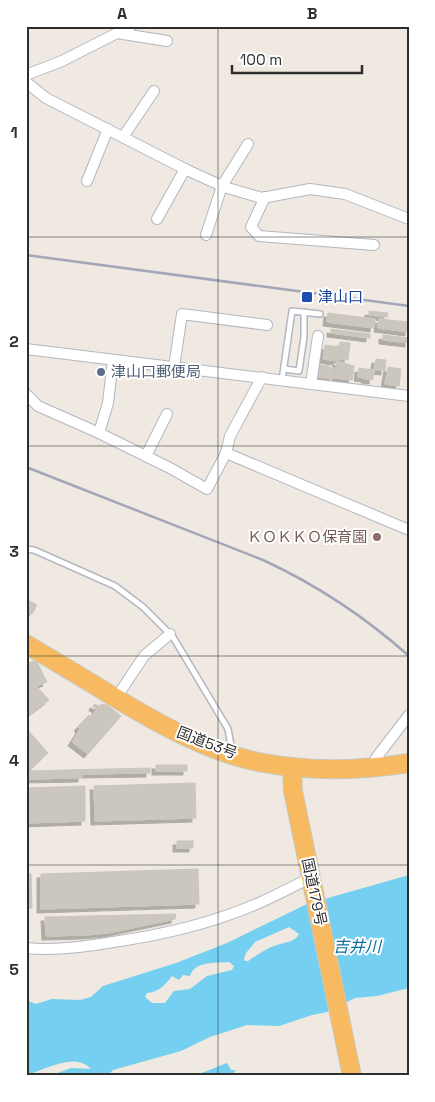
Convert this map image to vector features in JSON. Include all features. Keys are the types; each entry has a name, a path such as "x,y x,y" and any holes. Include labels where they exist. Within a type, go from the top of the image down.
{"highway":[{"name":"国道53号","path":"26,644 150,719 192,740 231,754 258,762 327,770 372,769 409,763"},
{"name":"国道179号","path":"292,767 293,791 352,1076"}],"street":[{"path":"26,75 62,61 131,26"},
{"path":"117,33 167,41"},
{"path":"26,82 46,98 222,186 262,198 310,189 345,194 409,219"},
{"path":"123,137 154,91"},
{"path":"87,181 108,129"},
{"path":"206,235 222,186 248,144"},
{"path":"157,219 185,169"},
{"path":"266,197 251,227 259,236 374,245"},
{"path":"174,367 182,314 267,326"},
{"path":"311,384 318,336"},
{"path":"26,349 262,377 283,375 311,384 409,396"},
{"path":"98,433 108,403 113,360"},
{"path":"26,394 38,406 146,456 207,489 226,454 230,436 262,377"},
{"path":"146,456 167,414"},
{"path":"226,454 409,530"},
{"path":"116,698 144,656 170,634"},
{"path":"372,769 376,758 409,715"},
{"path":"26,948 91,946 151,936 184,928 217,919 259,903 310,878"}],"lane":[{"path":"304,312 304,337 299,371 283,375 292,311 304,312 320,314"},
{"path":"26,549 34,550 116,586 143,607 170,634 228,729 232,747 231,754"}],"water":[{"name":"吉井川","path":"409,875 409,988 377,996 355,998 327,1012 279,1026 247,1025 210,1037 181,1051 113,1070 109,1074 112,1076 82,1076 80,1073 75,1073 72,1076 50,1076 71,1068 91,1069 77,1062 60,1063 26,1075 26,1000 36,1004 52,999 80,1000 91,997 103,986 176,963 227,943 307,904","holes":["289,927 299,934 295,939 269,948 245,961 246,953 255,942","229,962 234,966 232,970 207,976 190,989 174,991 165,1003 152,1003 145,997 147,993 162,987 172,976 179,980 183,975 190,976 192,971 201,965"]},
{"path":"227,1063 231,1070 236,1070 231,1076 194,1076"}],"building":[{"path":"369,311 388,313 387,317 369,315"},
{"path":"328,313 375,319 374,328 327,322"},
{"path":"379,319 409,322 409,332 378,328"},
{"path":"331,329 370,334 370,338 331,333"},
{"path":"383,335 409,338 409,343 383,340"},
{"path":"340,342 350,343 348,360 338,359"},
{"path":"325,345 339,347 337,361 323,359"},
{"path":"376,359 386,360 385,371 374,370"},
{"path":"337,361 354,366 352,380 335,378"},
{"path":"319,365 334,368 333,379 318,377"},
{"path":"388,367 401,369 399,386 385,384"},
{"path":"359,368 366,369 365,378 358,377"},
{"path":"367,369 374,370 373,380 365,379"},
{"path":"26,599 37,605 32,614 26,611"},
{"path":"36,660 47,682 26,690 26,664"},
{"path":"37,687 49,700 26,717 26,691"},
{"path":"94,704 99,706 102,704 107,705 121,716 88,754 72,742 80,729 78,727 89,715 91,717 97,709 93,707"},
{"path":"26,728 48,753 32,768 26,768"},
{"path":"156,765 187,765 187,771 156,771"},
{"path":"150,768 150,773 82,774 82,778 26,779 26,771"},
{"path":"195,783 196,818 95,821 94,786"},
{"path":"85,786 85,821 26,823 26,788"},
{"path":"177,841 193,841 193,848 177,848"},
{"path":"198,869 199,904 41,909 41,874"},
{"path":"26,874 31,874 32,908 26,909"},
{"path":"176,914 175,919 108,933 46,936 45,917"}],"railway":[{"path":"26,255 409,306"},
{"path":"26,467 263,560 339,602 409,656"}],"place":[{"name":"津山口","path":"307,297"},
{"name":"津山口郵便局","path":"101,372"},
{"name":"ＫＯＫＫＯ保育園","path":"377,537"}]}
